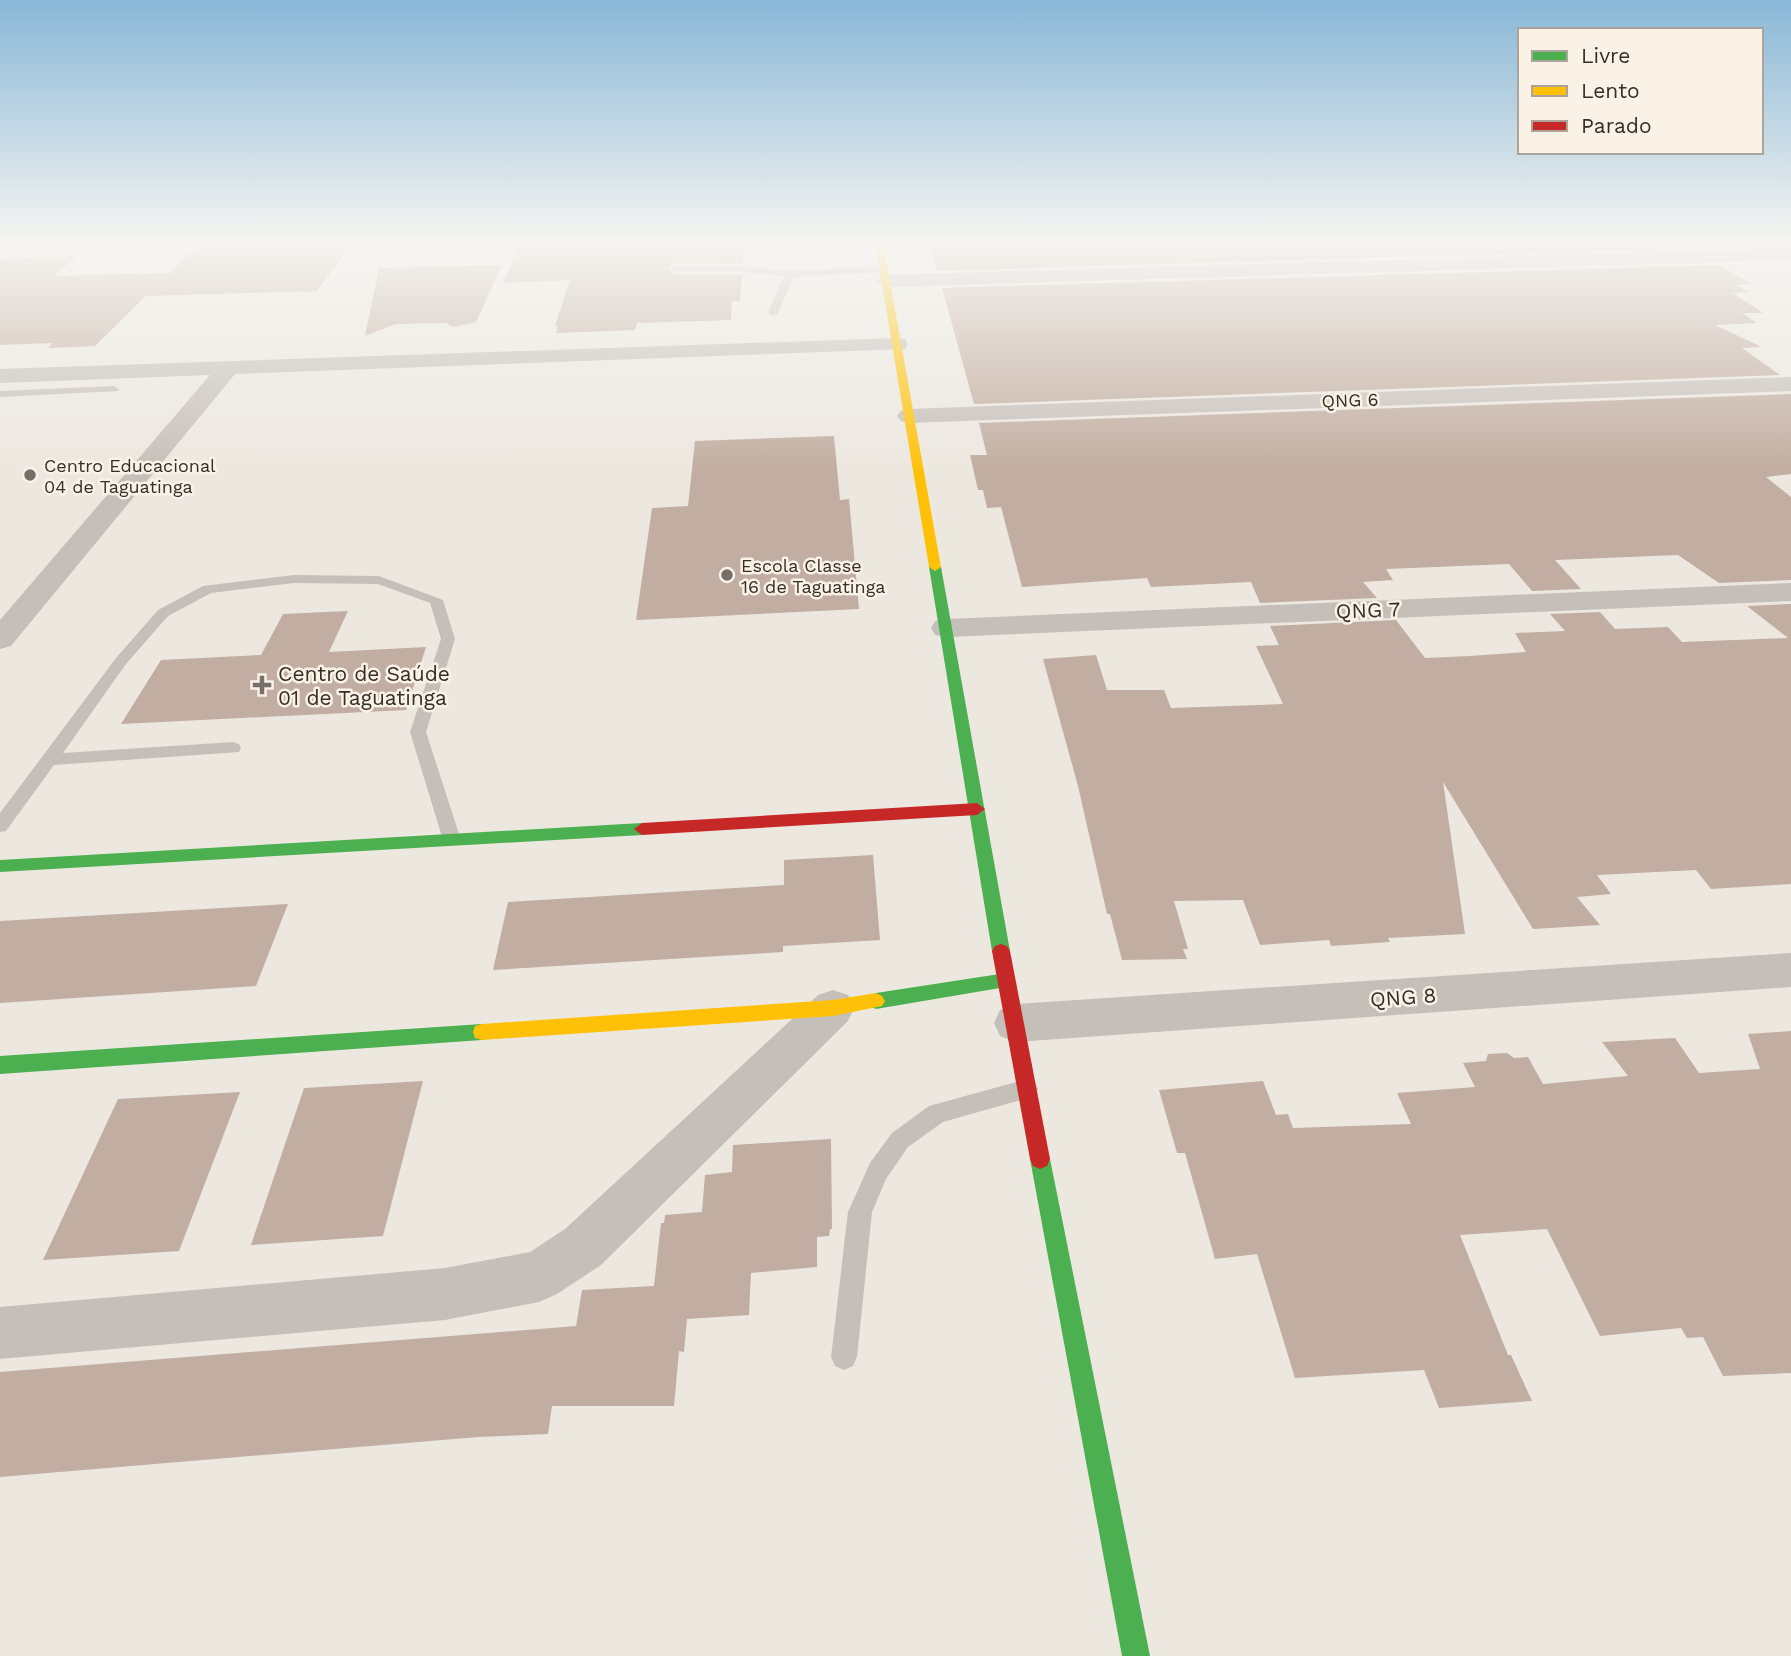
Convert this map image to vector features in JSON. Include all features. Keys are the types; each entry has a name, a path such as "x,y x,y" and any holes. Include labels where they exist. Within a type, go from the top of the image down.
{"street":[{"path":"893,319 1006,980 1136,1656"},
{"path":"0,376 897,344"},
{"path":"0,639 228,368"},
{"name":"QNG 6","path":"909,416 1791,384"},
{"name":"QNG 7","path":"946,628 1791,592"},
{"path":"0,866 977,809"},
{"name":"QNG 8","path":"1014,1023 1791,970"},
{"path":"0,1065 833,1008 1006,980"},
{"path":"0,1333 445,1294 539,1276 583,1247 833,1008"}],"lane":[{"path":"0,394 114,390"},
{"path":"0,826 121,661 163,613 208,589 294,579 379,580 436,600 448,639 418,732 452,840"},
{"path":"51,759 233,748"},
{"path":"844,1357 860,1212 878,1171 900,1140 937,1113 1027,1089"}],"building":[{"path":"0,319 122,319 95,346 48,348 53,343 0,345"},
{"path":"368,319 477,319 476,322 453,327 446,323 396,324 365,336"},
{"path":"557,319 731,319 637,323 635,330 556,333 558,326 555,326"},
{"path":"951,319 1751,319 1757,323 1715,325 1762,347 1742,348 1780,375 974,404"},
{"path":"1791,394 1791,474 1766,477 1791,497 1791,580 1719,583 1678,555 1555,560 1581,589 1532,591 1509,564 1386,569 1393,580 1363,582 1377,598 1260,603 1251,582 1151,587 1147,578 1022,587 1001,507 987,508 983,490 978,490 970,455 987,455 979,423"},
{"path":"834,436 840,500 849,499 859,609 636,620 652,508 688,506 695,441"},
{"path":"1791,604 1791,884 1711,889 1696,870 1597,875 1611,894 1577,897 1600,925 1533,929 1443,782 1465,934 1388,938 1390,942 1331,946 1329,940 1260,945 1243,900 1174,901 1188,949 1183,949 1187,959 1122,960 1110,914 1107,914 1078,786 1043,659 1096,655 1107,690 1164,690 1171,708 1283,704 1256,646 1279,645 1270,626 1396,620 1425,658 1526,652 1515,633 1565,631 1550,614 1600,612 1615,629 1668,627 1682,642 1788,638 1747,606"},
{"path":"348,611 329,652 426,647 406,710 121,724 161,660 261,655 283,614"},
{"path":"873,855 880,940 783,946 783,952 493,970 508,902 784,885 784,860"},
{"path":"288,904 256,986 0,1003 0,921"},
{"path":"1791,1031 1791,1373 1723,1376 1703,1337 1687,1338 1681,1328 1600,1336 1547,1229 1460,1235 1508,1355 1511,1355 1532,1401 1439,1408 1424,1370 1295,1378 1257,1254 1215,1259 1185,1153 1177,1153 1159,1090 1263,1081 1276,1115 1288,1114 1293,1128 1411,1124 1397,1093 1475,1087 1463,1063 1486,1061 1488,1054 1507,1053 1514,1058 1528,1057 1543,1084 1628,1076 1602,1042 1675,1038 1699,1073 1760,1069 1748,1034"},
{"path":"423,1081 383,1236 251,1245 304,1088"},
{"path":"240,1092 179,1251 43,1260 118,1099"},
{"path":"831,1139 832,1229 829,1236 817,1237 817,1267 751,1273 749,1315 687,1319 684,1352 679,1351 674,1406 552,1406 548,1434 478,1437 0,1477 0,1372 576,1326 582,1290 654,1286 661,1223 664,1223 665,1215 702,1212 705,1175 732,1172 733,1145"}],"traffic: fast":[{"path":"935,567 1001,951"},
{"path":"0,866 642,829"},
{"path":"876,1001 1006,980"},
{"path":"0,1065 482,1032"},
{"path":"1040,1159 1136,1656"}],"traffic: slow":[{"path":"892,319 935,567"},
{"path":"482,1032 833,1008 876,1001"}],"traffic: jam":[{"path":"642,829 977,809"},
{"path":"1001,951 1040,1159"}],"place":[{"name":"Centro Educacional 04 de Taguatinga","path":"30,475"},
{"name":"Escola Classe 16 de Taguatinga","path":"727,575"},
{"name":"Centro de Saúde 01 de Taguatinga","path":"262,685"}]}
